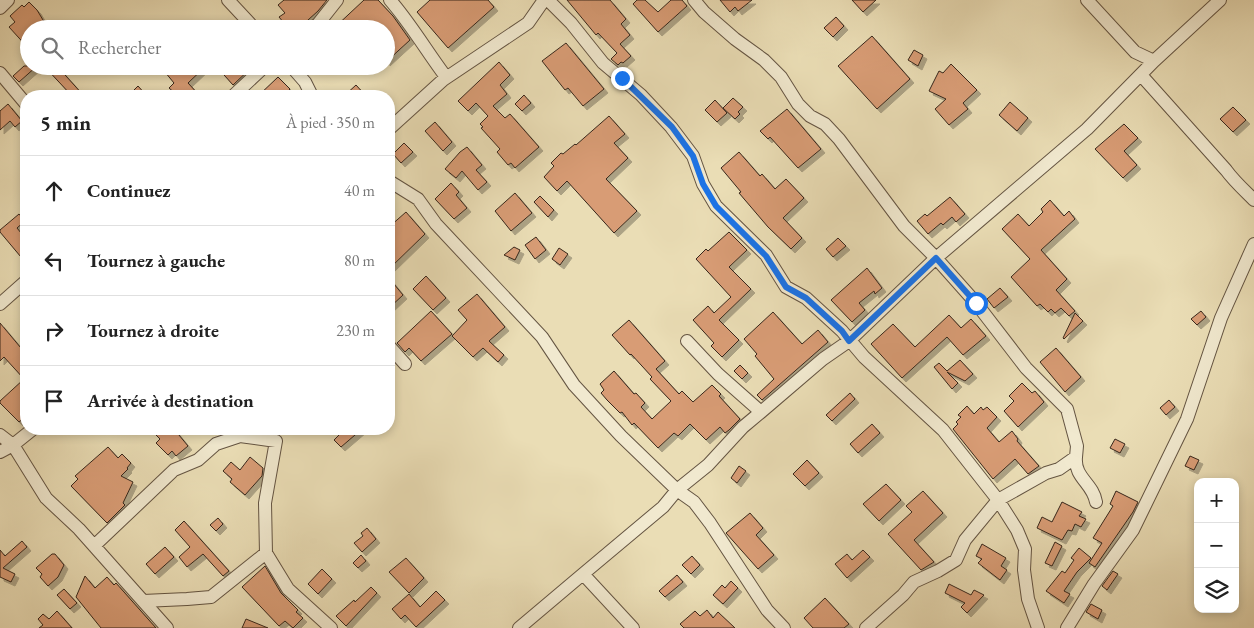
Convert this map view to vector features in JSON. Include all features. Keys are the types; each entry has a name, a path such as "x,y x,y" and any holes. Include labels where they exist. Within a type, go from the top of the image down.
{"street":[{"path":"0,7 8,0"},
{"path":"228,0 247,20"},
{"path":"321,20 337,0"},
{"path":"390,0 405,17 446,78"},
{"path":"395,124 446,78 528,23 546,0 570,23 603,63 641,95 672,127 693,156 703,184 716,206 766,256 786,287 806,298 943,430 998,500 1017,530 1025,549 1024,570 1028,598 1038,628"},
{"path":"694,0 735,39 764,60 781,77 798,104 810,116 825,124 839,139 904,226 936,258 976,303 1026,368 1068,409 1077,446 1077,471 1095,495 1096,502"},
{"path":"1087,0 1135,52 1154,61"},
{"path":"519,628 663,507 677,490 708,465 743,427 823,359 849,341 936,258 1087,129 1154,61 1220,0"},
{"path":"0,73 20,97"},
{"path":"239,90 255,75"},
{"path":"299,75 309,90"},
{"path":"1141,75 1235,182 1254,200"},
{"path":"395,185 418,199 436,224 542,337 574,385 620,436 677,490 694,502 767,610 784,628"},
{"path":"1067,628 1094,584 1133,530 1187,419 1221,318 1254,244"},
{"path":"0,304 20,286"},
{"path":"687,341 718,374 761,412"},
{"path":"395,353 405,364"},
{"path":"0,435 13,445 46,498 79,528 167,628"},
{"path":"0,452 26,435"},
{"path":"94,546 174,470 198,460 216,444 235,435"},
{"path":"253,435 276,441 264,503 266,553 288,589 331,628"},
{"path":"866,628 903,596 914,582 956,560 965,540 998,500 1046,473 1059,469 1076,457"},
{"path":"143,601 211,596 266,553"},
{"path":"583,574 633,628"}],"building":[{"path":"284,0 327,0 308,20 282,20 279,17 285,13 278,5"},
{"path":"364,0 378,0 393,16 410,40 395,54 395,20 343,20"},
{"path":"430,0 488,0 494,7 448,48 417,12"},
{"path":"567,0 610,0 626,19 621,24 630,35 620,44 631,56 618,65 611,59 617,53 598,33 596,35"},
{"path":"637,0 645,0 658,12 671,0 682,0 687,6 658,32 633,4"},
{"path":"720,0 752,0 738,11 735,7 730,12"},
{"path":"852,0 876,0 863,12"},
{"path":"29,2 43,20 20,20 20,39 9,27 15,22 10,16 22,5 24,7"},
{"path":"836,17 844,26 833,37 824,28"},
{"path":"872,36 910,79 877,109 838,66"},
{"path":"566,43 604,89 583,106 568,88 565,90 542,61"},
{"path":"914,50 923,55 918,66 908,60"},
{"path":"499,62 510,75 500,85 507,94 493,106 505,118 510,114 539,147 515,168 511,163 508,165 497,152 500,149 481,128 483,127 480,124 488,116 476,103 468,111 458,101"},
{"path":"951,64 977,90 963,103 968,109 949,125 935,109 946,99 929,91 939,71 943,73"},
{"path":"20,70 20,75 27,75 19,82 13,76"},
{"path":"52,75 65,75 79,90 66,90"},
{"path":"167,75 196,75 188,83 194,90 171,90 169,88 174,83"},
{"path":"224,75 244,75 233,85"},
{"path":"278,77 290,89 289,90 264,90"},
{"path":"356,85 361,90 351,90"},
{"path":"524,95 531,103 522,111 515,104"},
{"path":"733,98 743,107 735,119 723,108"},
{"path":"715,100 727,113 717,122 705,110"},
{"path":"1010,102 1028,118 1017,131 999,115"},
{"path":"8,104 20,119 20,123 15,127 10,121 0,130 0,111"},
{"path":"1233,107 1246,120 1233,132 1220,119"},
{"path":"787,109 821,149 798,168 770,137 768,139 760,131"},
{"path":"609,116 625,134 614,143 628,158 606,179 637,211 614,233 567,181 557,191 544,177 554,166 551,163 561,153 563,154 576,145"},
{"path":"435,122 452,142 443,151 425,131"},
{"path":"1124,124 1138,138 1124,151 1137,165 1123,178 1095,149"},
{"path":"404,143 413,152 401,163 395,156 395,152"},
{"path":"467,147 482,165 476,170 487,182 478,190 462,171 456,178 445,169"},
{"path":"739,152 760,176 762,174 775,189 786,179 804,198 783,218 802,238 791,249 768,227 721,168"},
{"path":"451,183 459,192 456,195 467,208 454,219 435,199"},
{"path":"515,193 532,213 511,231 495,211"},
{"path":"540,196 554,210 548,217 534,202"},
{"path":"950,197 965,214 956,222 952,217 928,234 917,221 925,214 927,216"},
{"path":"1050,200 1064,216 1069,211 1075,219 1041,250 1067,279 1056,290 1075,311 1069,316 1061,308 1055,313 1051,309 1048,312 1040,304 1037,306 1011,277 1030,259 1002,229 1018,214 1029,226 1043,212 1041,209"},
{"path":"406,212 425,234 395,263 395,222"},
{"path":"19,214 20,215 20,225 17,228 20,232 20,256 0,232"},
{"path":"729,232 747,250 729,267 751,289 719,320 739,340 722,357 711,346 714,343 693,320 708,306 714,313 731,297 696,259"},
{"path":"536,237 546,250 535,259 525,245"},
{"path":"838,238 846,246 833,257 826,249"},
{"path":"514,247 520,250 515,260 504,255"},
{"path":"559,248 568,254 560,265 552,259"},
{"path":"867,268 882,288 875,294 874,291 859,303 865,310 852,322 831,300"},
{"path":"426,276 446,298 433,310 413,289"},
{"path":"395,285 403,295 395,302"},
{"path":"1000,288 1008,297 994,308 987,299"},
{"path":"477,294 505,327 489,341 504,355 498,362 483,348 473,357 452,336 467,320 458,310"},
{"path":"431,311 452,334 421,361 409,348 405,352 397,343"},
{"path":"1201,311 1206,317 1197,325 1191,319"},
{"path":"773,312 802,344 818,330 828,342 762,400 757,395 774,379 744,339"},
{"path":"1075,313 1083,321 1064,339 1063,338"},
{"path":"949,315 961,328 971,319 986,336 963,355 947,337 902,378 871,344 893,324 915,347"},
{"path":"629,320 665,361 656,369 679,394 682,391 693,402 712,385 721,394 719,396 740,419 725,433 720,427 706,440 690,424 678,436 674,433 658,448 634,423 632,425 622,412 620,413 601,393 604,390 600,384 614,371 634,394 636,393 645,403 641,407 652,419 671,401 650,379 652,377 612,335"},
{"path":"0,323 20,347 20,375 4,357 0,361"},
{"path":"1056,348 1081,377 1065,392 1040,362"},
{"path":"960,360 973,374 965,381 947,372 958,383 952,389 934,367 939,363 947,371"},
{"path":"740,365 748,373 742,379 734,371"},
{"path":"20,383 20,421 0,403"},
{"path":"1022,383 1032,393 1035,391 1044,402 1018,427 1004,411 1014,401 1009,396"},
{"path":"850,393 855,399 832,421 826,415"},
{"path":"1169,400 1175,407 1166,415 1160,408"},
{"path":"967,406 974,414 981,407 983,410 987,407 997,417 987,428 999,442 1012,431 1018,439 1017,441 1039,466 1028,474 1015,459 993,479 953,429 961,417 958,415"},
{"path":"872,424 880,433 858,453 850,444"},
{"path":"156,435 179,435 188,446 176,456 172,451 168,455 156,443 160,439"},
{"path":"339,435 355,435 341,447 334,440"},
{"path":"1115,439 1125,444 1120,453 1110,448"},
{"path":"108,447 118,458 122,454 131,463 121,476 133,482 123,503 125,505 107,523 71,486 78,479 75,476"},
{"path":"1190,456 1199,460 1194,470 1185,466"},
{"path":"250,457 263,468 262,476 245,495 230,482 232,479 223,471 231,462 240,470"},
{"path":"807,460 819,473 805,486 793,474"},
{"path":"739,466 746,471 737,483 731,478"},
{"path":"886,484 901,500 879,521 863,504"},
{"path":"923,491 943,513 914,540 934,562 921,570 888,534 912,512 906,506"},
{"path":"1116,491 1138,502 1095,567 1089,563 1102,543 1093,538 1113,506 1110,504"},
{"path":"1062,502 1082,512 1079,516 1086,519 1081,527 1075,524 1072,531 1068,530 1062,540 1037,528 1042,517 1052,522"},
{"path":"750,513 763,528 756,535 774,555 758,569 726,533"},
{"path":"218,518 223,524 216,531 210,525"},
{"path":"184,521 229,571 223,576 203,554 187,567 179,557 190,547 175,530"},
{"path":"367,528 376,539 362,552 354,543 363,536 361,533"},
{"path":"22,541 27,547 3,568 15,574 11,582 0,577 0,550 5,556"},
{"path":"1055,542 1062,546 1052,566 1045,563"},
{"path":"982,544 1006,558 1001,566 1007,570 1000,580 978,563 982,559 976,556"},
{"path":"165,547 174,557 155,574 146,564"},
{"path":"1079,548 1091,558 1077,572 1064,591 1070,594 1064,603 1046,591 1062,571 1065,573 1074,560 1071,558"},
{"path":"863,550 870,557 847,578 835,564 847,554 852,560"},
{"path":"52,554 55,554 64,565 58,577 48,586 40,577 42,574 36,568"},
{"path":"361,555 366,561 358,568 353,563"},
{"path":"692,556 700,565 691,574 682,565"},
{"path":"406,558 424,578 409,593 389,572"},
{"path":"265,566 281,593 298,610 296,612 303,618 293,628 285,621 279,626 242,587"},
{"path":"322,569 332,579 318,594 308,584"},
{"path":"1113,571 1118,574 1107,590 1102,586"},
{"path":"677,575 683,582 665,597 659,591"},
{"path":"85,576 95,588 107,577 114,585 116,583 156,628 101,628 76,597"},
{"path":"731,581 738,588 723,604 713,595 722,585 725,588"},
{"path":"949,584 971,595 974,590 984,595 967,613 961,607 965,603 945,593"},
{"path":"371,587 377,593 346,626 336,616"},
{"path":"64,589 77,603 70,609 57,595"},
{"path":"436,591 445,600 416,627 405,615 401,619 392,609 409,594 420,607"},
{"path":"825,598 849,624 844,628 813,628 804,618"},
{"path":"1091,604 1102,610 1098,619 1086,612"},
{"path":"707,610 713,618 718,612 735,628 684,628 680,624 695,611 700,616"},
{"path":"57,611 72,628 39,628 43,625 38,619 43,614 49,619"},
{"path":"246,619 268,628 242,628"}],"route":[{"path":"622,78 672,127 693,156 703,184 716,206 766,256 786,287 806,298 842,331 849,341 936,258 976,303"}]}
